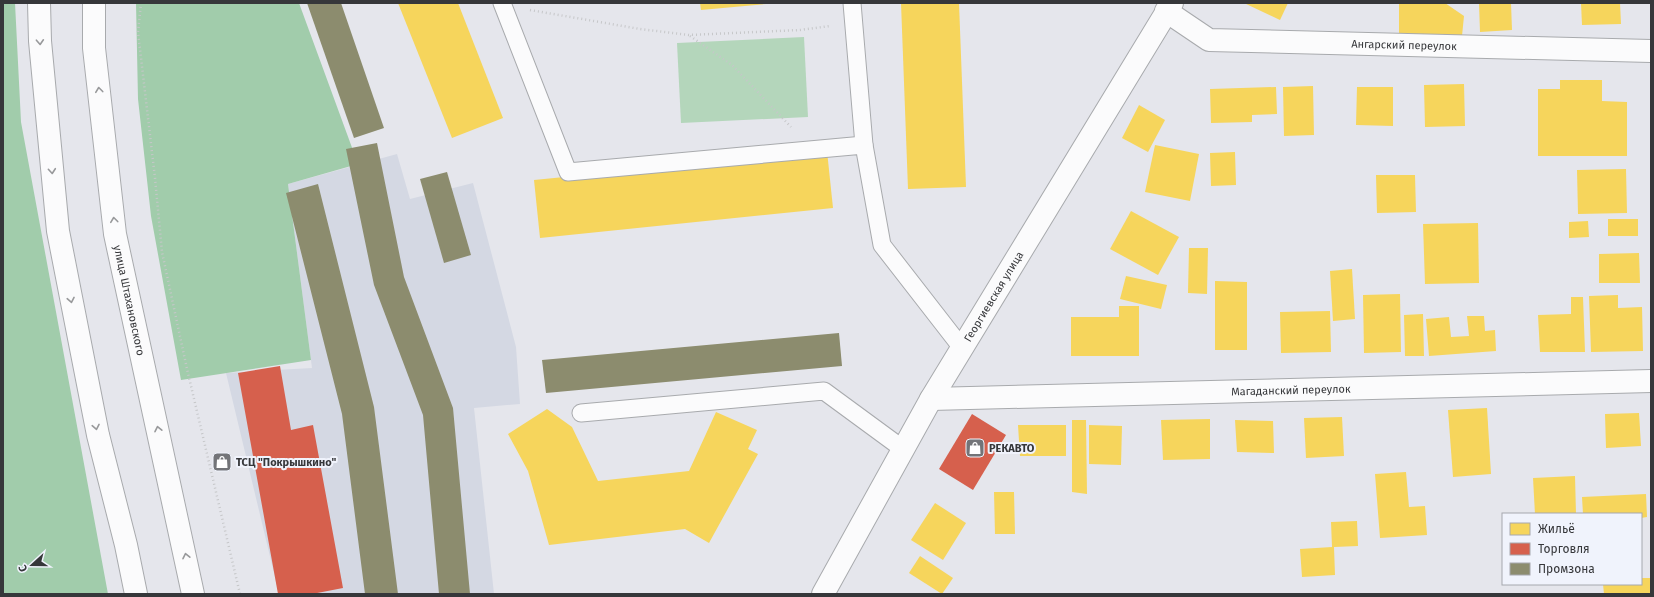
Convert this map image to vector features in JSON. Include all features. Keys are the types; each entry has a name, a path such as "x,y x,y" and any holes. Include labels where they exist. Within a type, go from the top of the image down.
{"street":[{"path":"39,3 40,41 58,231 98,435 126,545 136,594"},
{"name":"улица Штахановского","path":"94,3 94,48 115,234 194,594"},
{"name":"Ангарский переулок","path":"1169,7 1209,40 1651,51"},
{"name":"Георгиевская улица","path":"823,594 931,399 1169,7"},
{"name":"Магаданский переулок","path":"931,399 1651,381"}],"lane":[{"path":"852,3 864,145 882,245 962,348"},
{"path":"503,4 568,172 864,145"},
{"path":"581,413 824,391 903,449"}],"path":[{"path":"141,3 138,32 162,252 187,370 240,594"},
{"path":"503,4 640,29 689,36 800,30 854,22"},
{"path":"689,36 732,65 772,105 813,150"}],"shaded area":[{"path":"397,154 410,199 473,183 516,347 520,404 474,408 494,594 279,594 226,373 312,368 288,184"}],"green space":[{"path":"3,3 15,3 21,122 108,594 3,594"},
{"path":"136,3 299,3 358,164 288,184 311,360 181,380 151,216 138,99"},
{"path":"804,37 808,117 681,123 677,43"}],"building: Жильё":[{"path":"398,3 458,3 503,118 452,138"},
{"path":"700,3 766,3 766,4 701,10"},
{"path":"901,3 959,3 966,187 908,189"},
{"path":"1244,3 1288,3 1280,20"},
{"path":"1399,3 1445,3 1464,16 1462,36 1399,34"},
{"path":"1479,3 1511,3 1512,30 1480,32"},
{"path":"1581,3 1620,3 1621,24 1582,25"},
{"path":"1560,80 1602,80 1602,101 1627,102 1627,156 1538,156 1538,89 1560,89"},
{"path":"1464,84 1465,126 1425,127 1424,85"},
{"path":"1313,86 1314,135 1284,136 1283,87"},
{"path":"1276,87 1277,114 1252,115 1252,122 1211,123 1210,89"},
{"path":"1357,87 1393,87 1393,126 1356,125"},
{"path":"1139,105 1165,120 1148,152 1122,138"},
{"path":"1155,145 1199,154 1190,201 1145,192"},
{"path":"827,151 833,208 540,238 534,180"},
{"path":"1235,152 1236,185 1211,186 1210,153"},
{"path":"1626,169 1627,213 1578,214 1577,170"},
{"path":"1376,175 1415,175 1416,212 1377,213"},
{"path":"1131,211 1179,237 1158,275 1110,249"},
{"path":"1608,219 1638,219 1638,236 1608,236"},
{"path":"1588,221 1589,237 1569,238 1569,222"},
{"path":"1478,223 1479,283 1425,284 1423,224"},
{"path":"1189,248 1208,248 1207,294 1188,293"},
{"path":"1639,253 1640,283 1599,283 1599,254"},
{"path":"1352,269 1355,319 1333,321 1330,271"},
{"path":"1126,276 1167,285 1161,309 1120,299"},
{"path":"1215,281 1247,282 1247,350 1215,350"},
{"path":"1400,294 1401,352 1364,353 1363,295"},
{"path":"1618,295 1618,308 1642,307 1643,351 1591,352 1589,296"},
{"path":"1571,297 1583,297 1585,352 1540,352 1538,315 1571,314"},
{"path":"1119,306 1139,306 1139,356 1071,356 1071,317 1119,317"},
{"path":"1330,311 1331,352 1281,353 1280,312"},
{"path":"1423,314 1424,356 1405,356 1404,315"},
{"path":"1467,316 1484,316 1485,331 1495,330 1496,351 1429,356 1426,319 1449,317 1451,337 1469,336"},
{"path":"1487,408 1491,474 1453,477 1448,410"},
{"path":"547,409 572,427 598,481 689,471 716,412 757,430 748,449 758,454 709,543 685,529 549,545 528,471 508,434"},
{"path":"1639,413 1641,446 1606,448 1605,414"},
{"path":"1342,417 1344,456 1306,458 1304,418"},
{"path":"1210,419 1210,459 1163,460 1161,420"},
{"path":"1072,420 1086,420 1087,494 1072,492"},
{"path":"1235,420 1273,421 1274,453 1237,452"},
{"path":"1018,425 1066,425 1066,456 1020,456"},
{"path":"1089,425 1122,426 1121,465 1089,464"},
{"path":"1406,472 1409,507 1425,506 1427,535 1380,538 1375,474"},
{"path":"1575,476 1576,513 1535,513 1533,478"},
{"path":"994,492 1014,492 1015,534 995,534"},
{"path":"1646,494 1647,517 1642,518 1642,513 1583,513 1582,497"},
{"path":"935,503 966,523 943,560 911,540"},
{"path":"1357,521 1358,546 1334,547 1335,575 1302,577 1300,549 1332,547 1331,522"},
{"path":"920,556 953,578 942,594 909,573"},
{"path":"1642,578 1651,578 1651,594 1604,594 1603,585 1642,585"}],"building: Торговля":[{"path":"280,366 291,430 313,425 343,588 312,594 278,594 238,373"},
{"path":"972,414 1006,435 973,490 939,469"}],"building: Промзона":[{"path":"307,3 341,3 384,128 354,138"},
{"path":"377,143 404,277 453,408 470,594 439,594 423,415 374,285 346,149"},
{"path":"447,172 471,255 444,263 420,179"},
{"path":"318,184 374,407 398,594 365,594 342,414 286,193"},
{"path":"839,333 842,366 546,393 542,360"}],"place":[{"name":"РЕКАВТО","path":"975,448"},
{"name":"ТСЦ \"Покрышкино\"","path":"222,462"}]}
